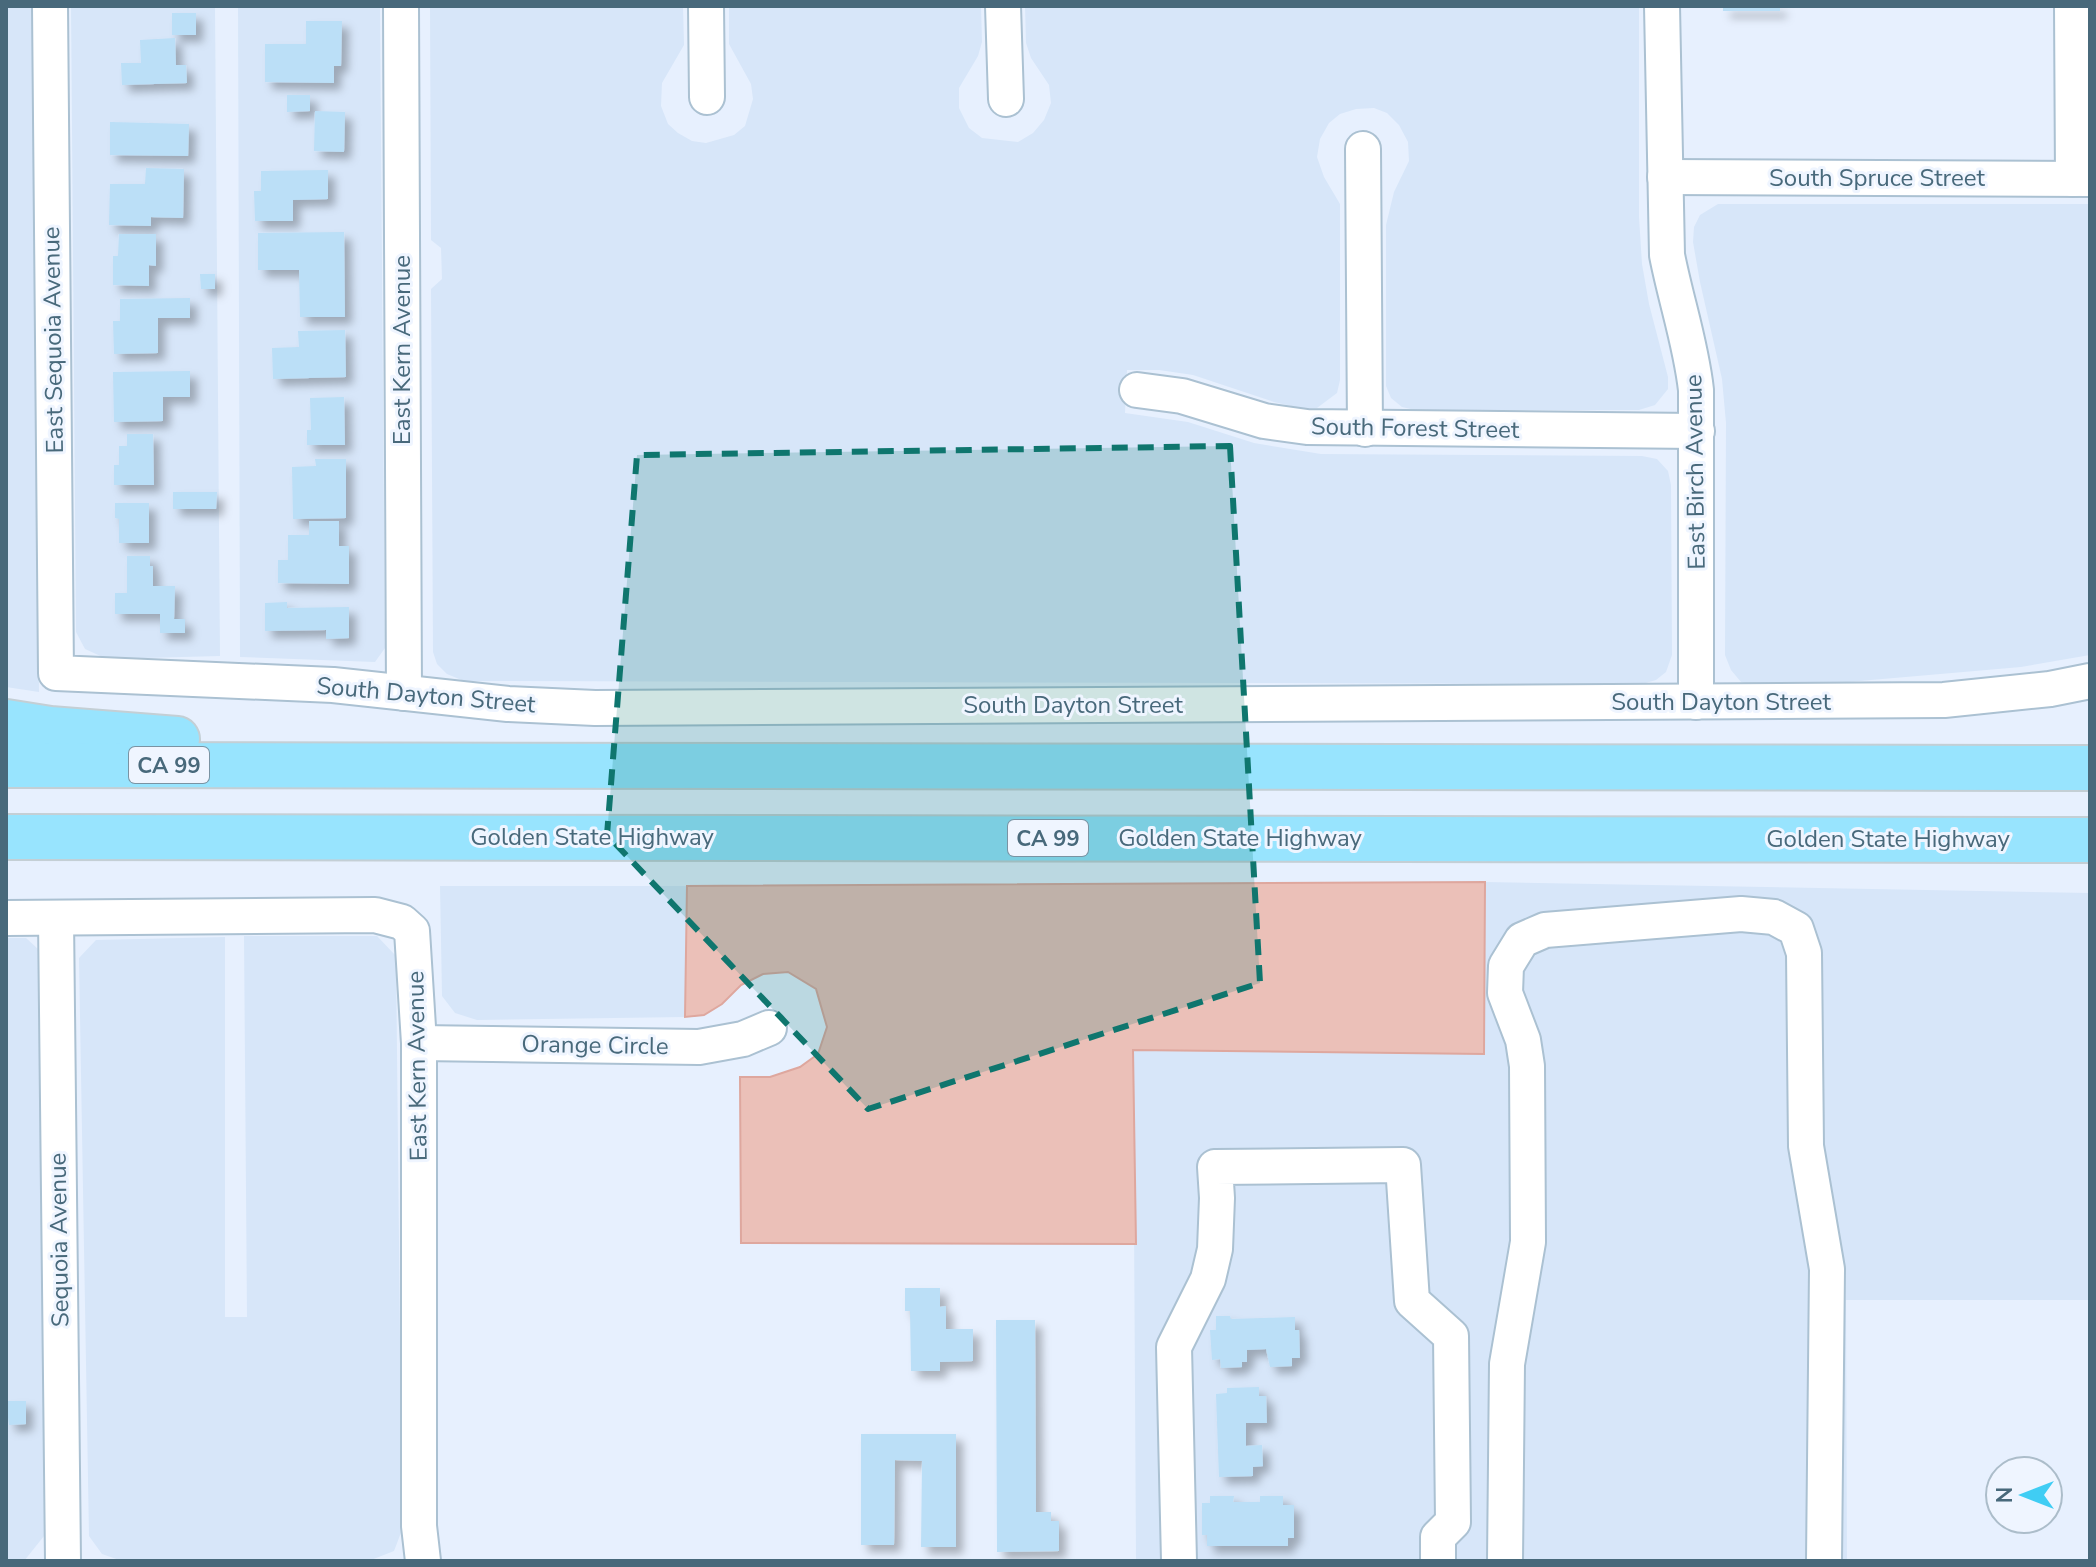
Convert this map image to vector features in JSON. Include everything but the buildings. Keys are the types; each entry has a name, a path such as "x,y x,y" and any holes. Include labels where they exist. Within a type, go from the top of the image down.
{"highway":[{"path":"6,722 50,729 224,743 333,766"},
{"name":"CA 99","path":"6,765 2090,768"},
{"name":"Golden State Highway","path":"6,837 2090,840"}],"street":[{"name":"East Sequoia Avenue","path":"50,6 56,673"},
{"name":"East Kern Avenue","path":"401,6 404,693"},
{"path":"706,6 707,97"},
{"path":"1003,6 1006,99"},
{"name":"East Birch Avenue","path":"1662,6 1667,255 1692,351 1697,431 1696,702"},
{"path":"2072,6 2082,179"},
{"path":"1363,149 1365,429"},
{"name":"South Spruce Street","path":"1665,177 2082,179"},
{"name":"South Forest Street","path":"1137,390 1182,396 1264,421 1307,427 1697,431"},
{"name":"South Dayton Street","path":"56,673 333,685 508,704 595,708 1944,700 2050,689 2090,681"},
{"path":"1505,1561 1507,1364 1528,1242 1527,1066 1523,1040 1505,993 1506,966 1522,940 1545,930 1741,914 1774,917 1796,929 1804,953 1806,1146 1827,1269 1824,1561"},
{"name":"East Kern Avenue","path":"56,918 375,915 391,917 412,931 419,1043 419,1526 423,1561"},
{"path":"6,918 56,918"},
{"name":"Sequoia Avenue","path":"56,918 63,1561"},
{"name":"Orange Circle","path":"419,1043 699,1047 743,1039 769,1028"},
{"path":"1179,1561 1174,1347 1208,1279 1215,1249 1215,1167 1403,1165 1412,1301 1451,1336 1453,1522 1438,1537 1438,1561"}],"highlighted area":[{"path":"1230,446 1260,983 868,1109 607,835 637,455"}],"shaded area":[{"path":"6,6 32,6 39,692 6,687"},
{"path":"71,6 215,6 220,656 107,659 85,649 76,632"},
{"path":"238,6 380,6 385,648 375,662 240,657"},
{"path":"430,6 683,6 684,45 662,83 661,106 668,124 678,133 692,141 706,143 734,135 745,126 753,99 751,84 729,44 729,6 981,6 982,42 978,56 959,88 959,108 969,128 982,138 1018,142 1033,133 1044,120 1051,103 1049,85 1031,58 1026,43 1025,6 1639,6 1639,217 1642,264 1668,377 1668,389 1655,405 1639,410 1415,410 1402,407 1391,398 1386,386 1386,225 1394,192 1409,161 1408,142 1399,125 1387,113 1374,108 1340,114 1329,123 1320,139 1317,157 1324,177 1340,204 1340,380 1337,393 1317,408 1304,409 1193,375 1159,370 1127,370 1125,413 1188,422 1254,443 1321,454 1642,456 1657,459 1668,471 1671,485 1672,655 1666,672 1656,680 1642,684 464,681 447,674 437,664 433,652 431,289 442,279 441,248 431,240"},
{"path":"1718,204 2090,204 2090,655 2021,667 1848,682 1752,685 1741,682 1731,670 1725,655 1726,423 1722,379 1693,242 1694,227 1700,215"},
{"path":"1485,882 2090,893 2090,1300 1846,1300 1847,1561 1136,1559 1133,1050 1484,1054"},
{"path":"1485,882 1484,1054 1133,1050 1136,1244 741,1243 740,1077 770,1077 800,1067 818,1054 827,1027 816,989 788,972 763,974 741,985 722,1004 704,1015 685,1017 687,886"},
{"path":"440,886 687,886 685,1017 477,1020 455,1013 442,996"},
{"path":"244,936 377,936 396,956 402,1530 394,1551 371,1560 122,1561 102,1554 89,1536 79,958 96,940 225,937 225,1317 247,1317"},
{"path":"6,938 26,938 39,950 44,1536 24,1561 6,1561"}]}
